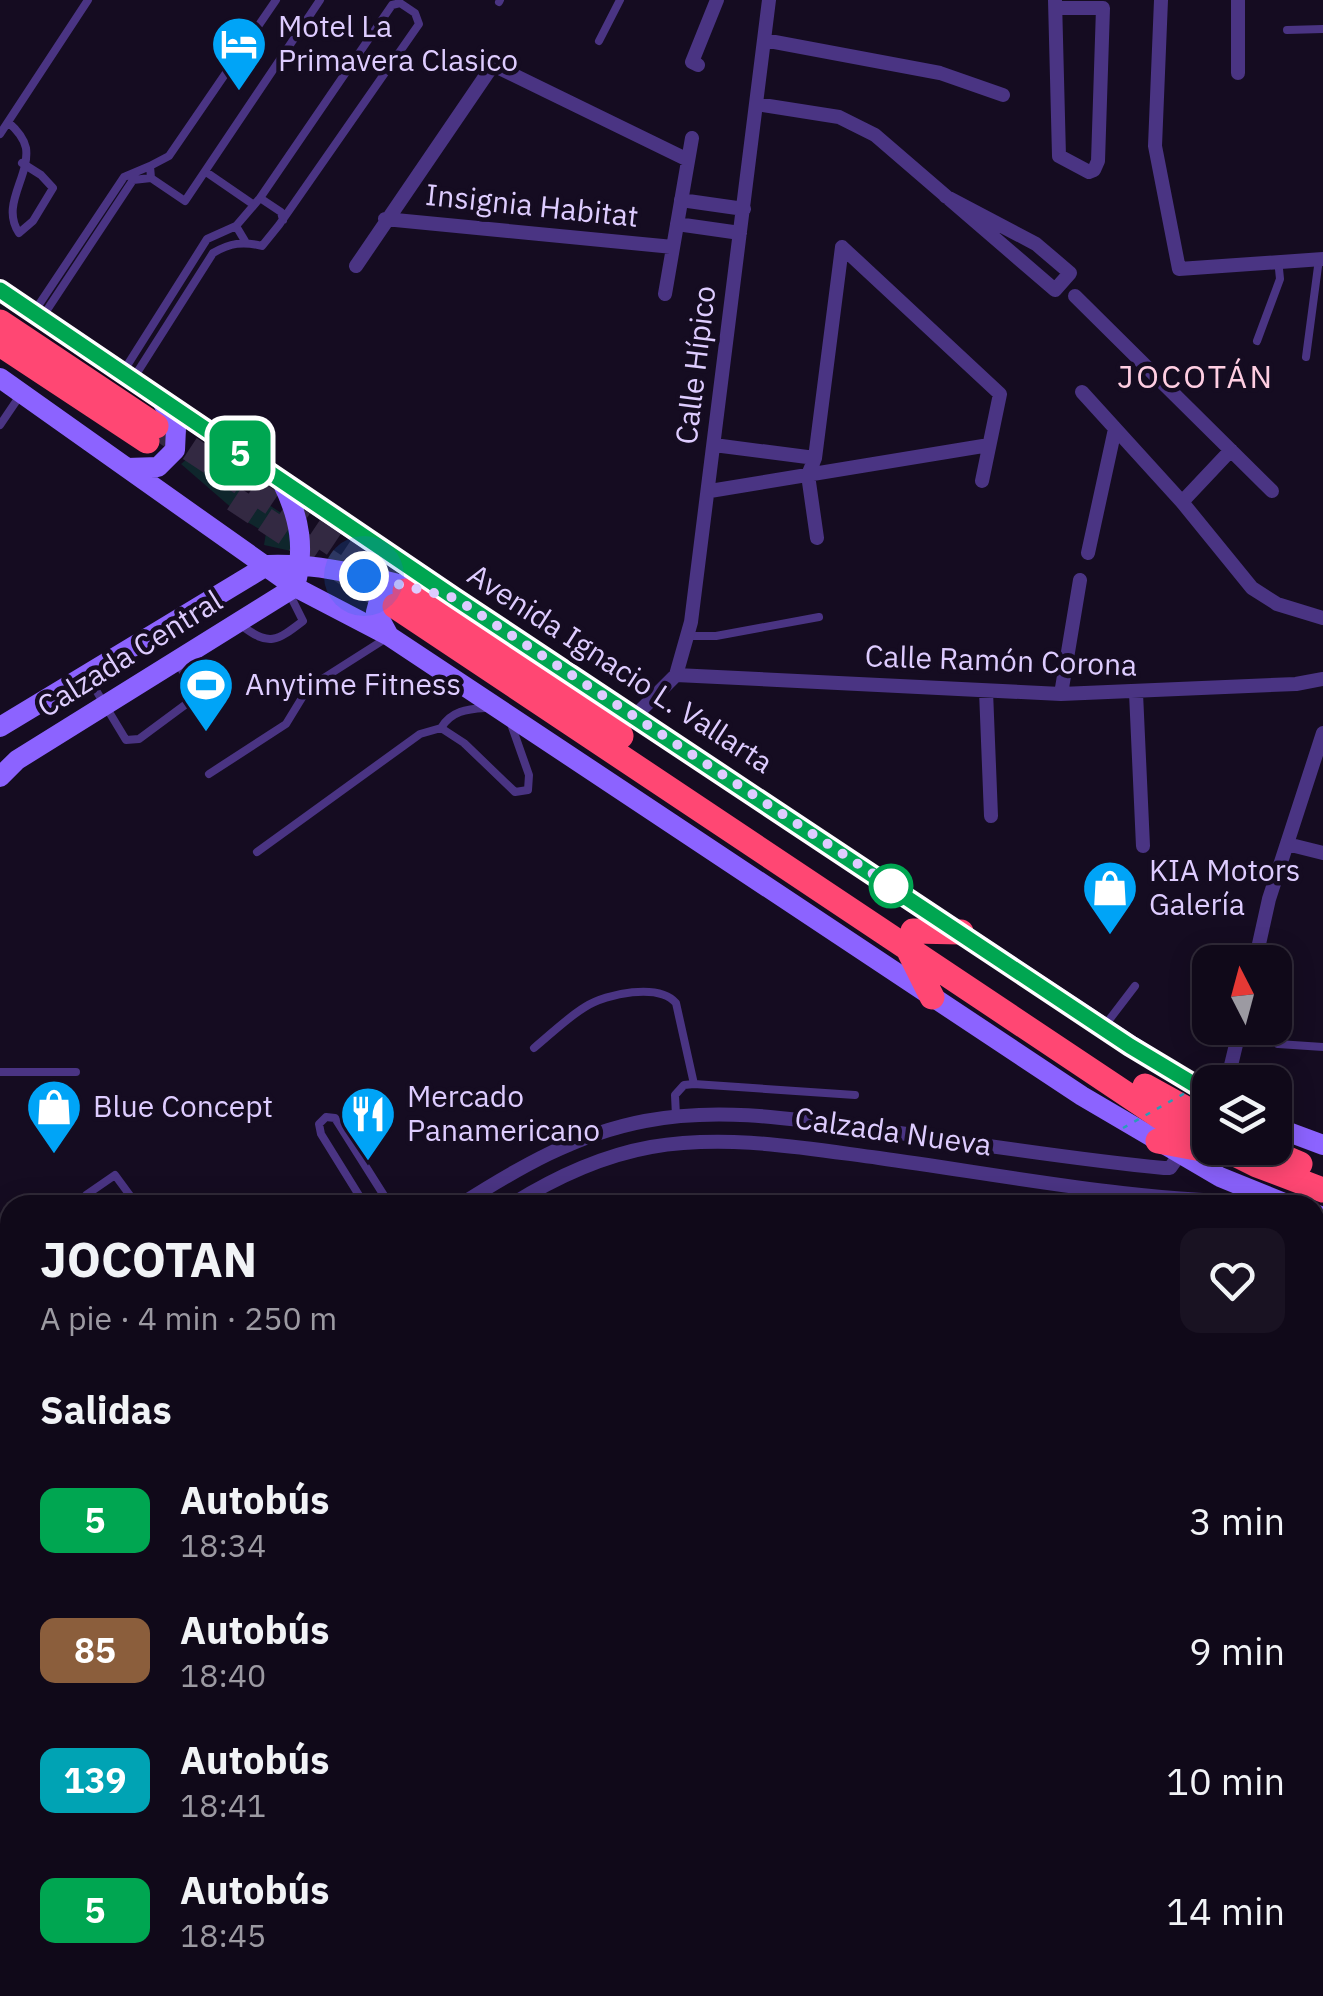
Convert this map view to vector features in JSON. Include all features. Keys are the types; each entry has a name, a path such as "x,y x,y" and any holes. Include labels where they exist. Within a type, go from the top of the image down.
{"highway":[{"path":"0,322 152,434 0,344"},
{"name":"Avenida Ignacio L. Vallarta","path":"398,594 910,940 1165,1120 1192,1133"},
{"path":"932,997 910,940 961,932"},
{"name":"Avenida Ignacio L. Vallarta","path":"910,940 1192,1113"},
{"path":"1158,1141 1192,1145"},
{"path":"1292,1164 1323,1173"},
{"path":"1261,1165 1300,1195"}],"street":[{"path":"698,65 692,62 717,0"},
{"name":"Calle Hípico","path":"634,718 676,675 687,636 710,491 769,0"},
{"path":"1161,0 1155,146 1179,270 1280,266 1321,259"},
{"path":"1238,0 1238,73"},
{"path":"1056,4 1103,8 1098,161 1089,172 1059,156 1056,4"},
{"path":"764,40 940,73 1003,95"},
{"name":"Insignia Habitat","path":"356,266 493,65 686,159"},
{"path":"756,104 838,117 874,135 1054,290 1070,273 1036,244 945,196"},
{"name":"Insignia Habitat","path":"665,294 692,138"},
{"path":"681,200 744,209"},
{"name":"Insignia Habitat","path":"385,219 673,248"},
{"path":"677,224 740,233"},
{"path":"818,538 808,474 815,458 842,248 1000,394 982,481"},
{"name":"Avenida Ignacio L. Vallarta","path":"0,290 634,718 1104,1028 1192,1077"},
{"path":"1075,296 1272,490"},
{"path":"0,378 268,565 292,589 318,598 389,636 1082,1096 1180,1154 1234,1195"},
{"path":"1082,392 1261,596 1323,618"},
{"path":"125,468 158,466 175,450 176,428 161,400"},
{"path":"1088,553 1116,429"},
{"path":"714,445 815,458"},
{"path":"710,491 990,445"},
{"path":"1182,502 1231,450"},
{"path":"281,480 299,520 301,564 292,589"},
{"path":"268,565 301,564 398,594 455,598"},
{"name":"Calzada Central","path":"0,727 268,565"},
{"path":"1061,694 1080,580"},
{"name":"Calzada Central","path":"0,777 17,760 292,589"},
{"path":"389,636 376,612 380,597 398,594"},
{"name":"Calle Ramón Corona","path":"676,675 1061,694 1136,694 1323,679"},
{"path":"986,691 991,816"},
{"path":"1136,694 1144,846"},
{"path":"1259,945 1286,844 1323,732"},
{"path":"1286,844 1323,853"},
{"path":"476,1195 540,1156 573,1142 630,1124 676,1116 719,1114 802,1120 1164,1168 1170,1168 1180,1154"},
{"path":"719,1114 724,1141"},
{"path":"1292,1133 1323,1145"},
{"name":"Calzada Nueva","path":"528,1195 553,1180 611,1157 650,1148 724,1141 1179,1195"},
{"path":"990,1173 994,1146"}],"lane":[{"path":"0,134 88,0"},
{"path":"38,315 124,177 169,156 276,0"},
{"path":"38,315 133,180 150,178 185,201 320,0"},
{"path":"599,41 620,0"},
{"path":"400,3 415,13 419,24 283,220 262,246 245,241 213,254 128,375 207,238 236,226 257,202 392,5 400,3"},
{"path":"1287,30 1323,29"},
{"path":"2,199 22,164 26,144 8,122"},
{"path":"2,211 10,228 19,234 33,221 53,188 22,164"},
{"path":"150,166 150,178"},
{"path":"206,172 281,212 283,220"},
{"path":"236,226 245,241"},
{"path":"1306,357 1321,259"},
{"path":"1256,341 1280,279 1280,266"},
{"path":"0,425 22,393"},
{"path":"292,589 303,621"},
{"path":"238,623 259,639 278,640 303,621 318,598"},
{"path":"687,636 716,636 818,617"},
{"path":"209,774 286,724 308,688 389,636"},
{"path":"86,674 126,740 139,739 193,699 194,690 176,661"},
{"path":"257,852 420,734 441,728 447,718 465,709 501,711 529,775 528,790 515,792 464,743 441,728"},
{"path":"1104,1028 1136,986"},
{"path":"534,1048 588,1004 646,990 668,994 676,1003 694,1084"},
{"path":"1292,1045 1323,1047"},
{"path":"0,1072 76,1072"},
{"path":"676,1116 675,1095 684,1085 855,1096"},
{"path":"359,1195 321,1134 319,1124 326,1117 335,1118 384,1195"},
{"path":"86,1195 111,1176 118,1177 130,1195"}],"path":[{"path":"1122,1128 1192,1095"}],"green space":[{"path":"195,452 248,497 289,518 291,551 264,545 266,533 181,464"}],"tunnel":[{"path":"159,428 392,583"},
{"path":"234,499 395,606"}],"bus line":[{"name":"5","path":"0,290 634,718 1192,1083"}],"place":[{"name":"Motel La Primavera Clasico","path":"239,93"},
{"name":"Anytime Fitness","path":"206,734"},
{"name":"KIA Motors Galería","path":"1110,937"},
{"name":"Blue Concept","path":"54,1156"},
{"name":"Mercado Panamericano","path":"368,1163"}],"district":[{"name":"JOCOTÁN","path":"1196,377"}],"route":[{"path":"364,576 455,598 896,889 891,886"}]}
